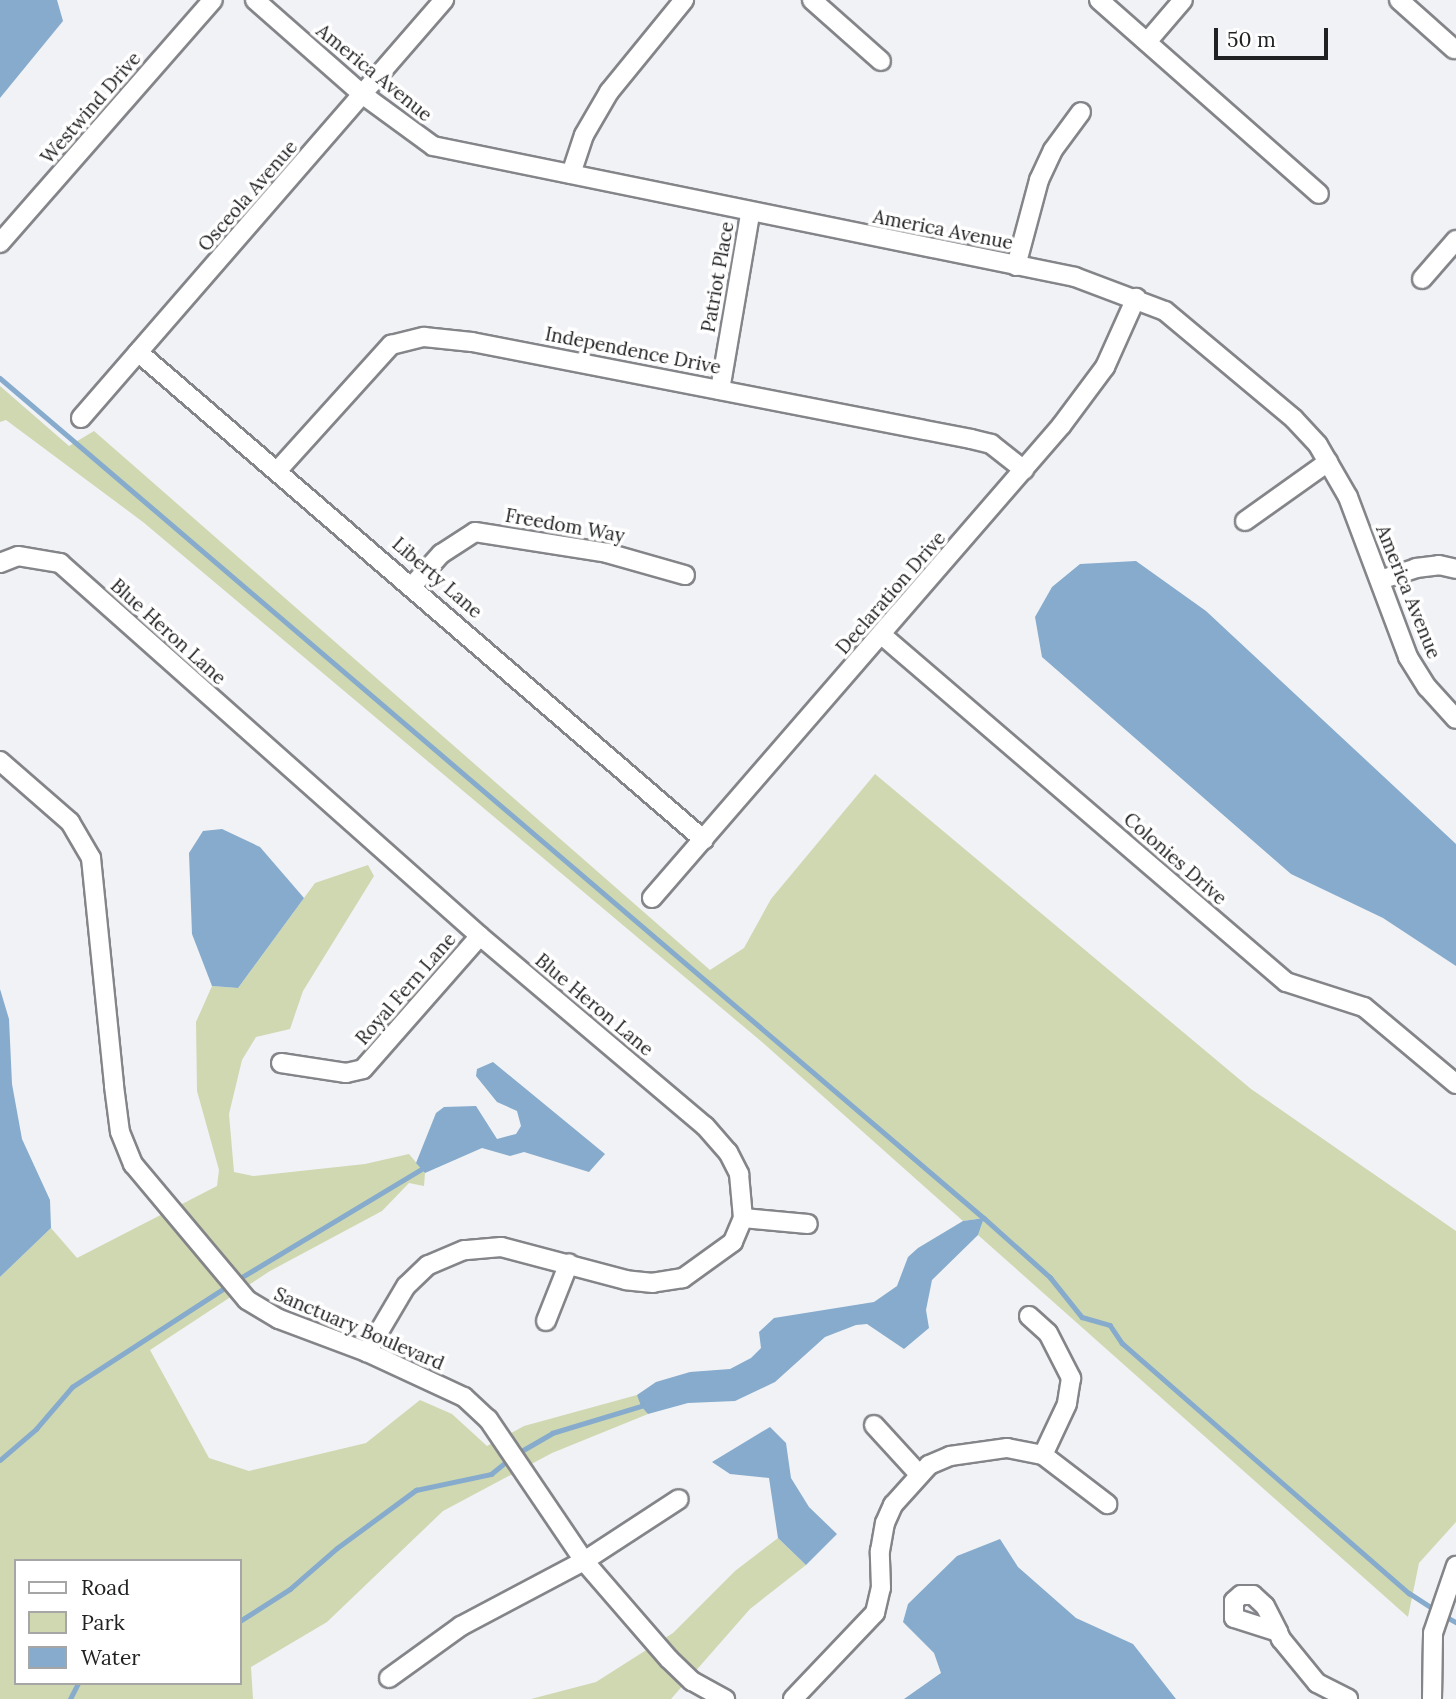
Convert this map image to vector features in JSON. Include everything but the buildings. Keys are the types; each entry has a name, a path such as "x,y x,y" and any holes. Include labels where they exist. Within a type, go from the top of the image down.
{"street":[{"name":"Westwind Drive","path":"0,243 213,0"},
{"name":"America Avenue","path":"255,0 362,94 411,134 433,146 750,214 1075,277 1136,298 1183,324 1294,419 1328,462 1348,497 1408,657 1427,687 1456,719"},
{"name":"Osceola Avenue","path":"81,418 444,0"},
{"path":"571,174 584,135 603,103 651,38 684,0"},
{"path":"813,0 881,61"},
{"path":"1099,0 1319,194"},
{"path":"1147,42 1183,0"},
{"path":"1399,0 1454,49"},
{"path":"1016,266 1039,180 1053,150 1081,111"},
{"name":"Patriot Place","path":"720,390 750,214"},
{"path":"1422,279 1456,240"},
{"name":"Declaration Drive","path":"652,898 883,636 1024,470 1105,367 1136,298"},
{"name":"Independence Drive","path":"278,470 378,359 404,340 472,342 991,444 1024,470"},
{"name":"Liberty Lane","path":"138,352 414,585 704,840"},
{"path":"1245,521 1328,462"},
{"name":"Freedom Way","path":"414,585 440,554 475,533 607,553 685,575"},
{"name":"Blue Heron Lane","path":"0,562 29,556 60,563 480,936 705,1126 728,1152 739,1174 743,1218"},
{"path":"1380,580 1427,566 1456,569"},
{"name":"Colonies Drive","path":"883,636 1286,982 1364,1007 1456,1084"},
{"name":"Sanctuary Boulevard","path":"0,761 70,822 91,858 120,1132 133,1164 247,1300 279,1319 367,1352 464,1397 508,1441 584,1561 669,1659 692,1681 725,1699"},
{"name":"Royal Fern Lane","path":"281,1063 346,1073 363,1069 480,936"},
{"path":"367,1352 406,1286 428,1265 464,1251 501,1247 626,1280 653,1283 683,1278 733,1242 743,1218 808,1224"},
{"path":"546,1321 569,1263"},
{"path":"1029,1317 1048,1332 1071,1378 1067,1404 1043,1455"},
{"path":"874,1425 918,1474"},
{"path":"793,1699 875,1613 881,1588 880,1551 885,1523 918,1474 950,1456 1007,1448 1043,1455 1107,1504"},
{"path":"389,1678 461,1626 584,1561 679,1499"},
{"path":"1432,1699 1433,1633 1455,1568"},
{"path":"1278,1632 1317,1684 1348,1699"}],"green space":[{"path":"0,386 69,446 94,431 710,970 744,948 771,899 875,774 1251,1089 1456,1231 1456,1522 1419,1563 1408,1617 978,1235 984,1218 963,1221 762,1042 143,522 6,420 0,422"},
{"path":"368,865 374,876 303,991 290,1029 256,1037 242,1060 229,1114 234,1172 253,1176 365,1164 409,1154 425,1173 424,1186 409,1183 382,1211 270,1271 150,1350 209,1458 249,1471 366,1443 420,1400 452,1414 487,1446 524,1426 637,1395 648,1414 552,1453 443,1511 327,1622 251,1667 253,1699 0,1699 0,1277 51,1228 77,1258 217,1186 219,1170 197,1091 196,1022 212,986 238,988 315,883"},
{"path":"778,1538 806,1565 750,1609 671,1699 531,1699 596,1682 673,1633 735,1571"}],"water":[{"path":"0,0 57,0 63,21 0,98"},
{"path":"1136,561 1206,611 1456,844 1456,966 1383,918 1291,874 1042,657 1035,617 1052,587 1080,564"},
{"path":"222,829 260,847 304,898 238,988 212,986 192,934 189,853 203,831"},
{"path":"0,989 9,1019 12,1084 22,1139 50,1200 51,1228 0,1277"},
{"path":"493,1062 605,1154 589,1172 524,1152 510,1156 482,1148 425,1173 416,1163 436,1113 444,1107 476,1106 497,1139 516,1134 521,1126 517,1111 497,1102 476,1076 477,1069"},
{"path":"984,1218 978,1235 932,1280 926,1310 929,1328 904,1349 867,1324 856,1325 825,1337 775,1382 735,1401 688,1403 648,1414 641,1406 637,1395 656,1382 690,1372 730,1369 751,1358 761,1348 759,1332 774,1318 874,1302 897,1286 908,1257 918,1248 963,1221"},
{"path":"770,1427 786,1443 791,1478 809,1507 837,1534 806,1565 778,1538 769,1478 730,1474 712,1462"},
{"path":"1000,1539 1018,1567 1076,1618 1133,1644 1176,1699 904,1699 941,1673 934,1653 903,1622 908,1604 957,1556"}],"waterway":[{"path":"0,378 984,1218 1050,1277 1082,1317 1110,1325 1122,1343 1409,1593 1437,1611"},
{"path":"237,1280 422,1169"},
{"path":"0,1460 36,1429 72,1387 229,1285"},
{"path":"518,1453 552,1433 641,1406"},
{"path":"242,1620 290,1589 337,1548 416,1490 491,1474 511,1458"},
{"path":"1445,1616 1456,1622"},
{"path":"70,1699 77,1685"}]}
